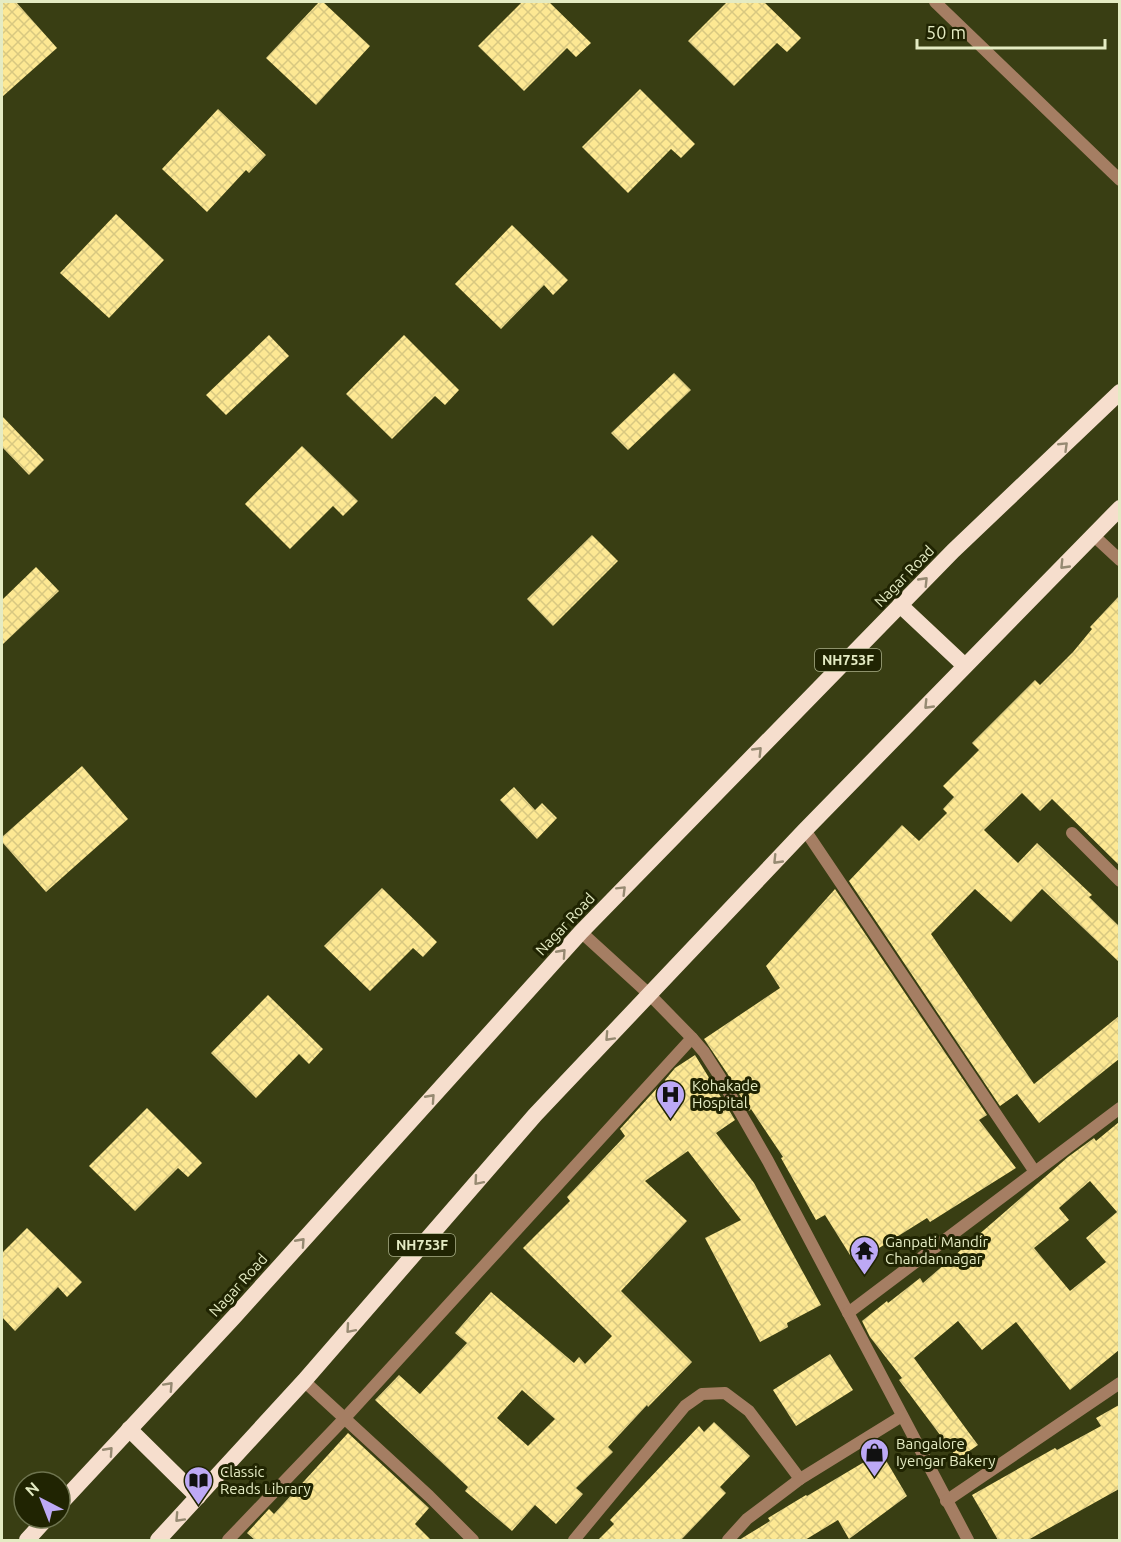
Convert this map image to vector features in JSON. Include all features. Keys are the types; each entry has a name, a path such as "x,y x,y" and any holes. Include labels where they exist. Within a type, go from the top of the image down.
{"highway":[{"name":"Nagar Road","path":"72,1491 234,1317 581,932 953,551 1119,392"},
{"name":"NH753F","path":"158,1540 304,1382 535,1114 1119,508"},
{"path":"900,605 965,666"},
{"path":"129,1429 198,1497"}],"street":[{"path":"935,2 1119,180"},
{"path":"1093,535 1119,560"},
{"path":"806,831 1035,1172"},
{"path":"1072,833 1119,881"},
{"path":"581,932 649,994 692,1038 720,1077 768,1161 968,1540"},
{"path":"228,1540 344,1419 692,1038"},
{"path":"848,1313 1119,1108"},
{"path":"304,1382 429,1496 473,1540"},
{"path":"946,1501 1119,1383"},
{"path":"574,1540 685,1406 702,1394 725,1393 748,1411 800,1479"},
{"path":"728,1540 747,1519 800,1479 902,1416"}],"building":[{"path":"2,2 16,2 57,48 2,97"},
{"path":"319,2 323,2 370,46 316,105 266,58"},
{"path":"522,2 549,2 591,43 576,57 567,48 524,91 478,46"},
{"path":"727,2 764,2 801,38 787,52 777,43 734,86 688,41"},
{"path":"640,89 695,144 681,158 671,149 628,193 582,147"},
{"path":"218,109 266,155 249,173 246,170 207,212 162,169"},
{"path":"116,214 164,260 109,318 60,273"},
{"path":"512,225 568,280 553,295 544,285 501,329 455,284"},
{"path":"269,335 289,356 226,415 206,395"},
{"path":"404,335 459,390 445,405 435,396 392,439 346,394"},
{"path":"674,373 691,390 628,450 611,433"},
{"path":"2,416 44,460 29,475 2,447"},
{"path":"302,446 358,501 343,516 333,506 290,549 245,504"},
{"path":"592,535 618,561 553,626 527,599"},
{"path":"36,567 59,591 2,645 2,600"},
{"path":"1119,596 1119,865 1052,799 1040,811 1022,793 984,830 1018,863 1037,843 1092,895 1089,897 1119,926 1119,962 1042,889 1011,922 975,889 931,934 1034,1084 1119,1016 1119,1059 1039,1123 1017,1094 1000,1106 849,881 902,825 919,841 947,813 943,809 954,797 943,786 979,750 972,743 1035,680 1040,685 1073,652 1092,629 1090,627"},
{"path":"82,766 128,819 46,892 2,842 2,837"},
{"path":"514,787 535,810 542,803 557,818 537,839 500,800"},
{"path":"382,888 437,942 423,957 413,948 370,991 324,946"},
{"path":"835,889 987,1115 979,1120 1016,1168 930,1222 927,1218 855,1263 825,1215 816,1220 781,1158 783,1157 751,1109 749,1111 704,1039 780,988 766,966"},
{"path":"268,995 323,1049 309,1064 299,1054 256,1098 211,1053"},
{"path":"695,1055 735,1120 716,1133 754,1183 821,1305 787,1323 788,1327 760,1342 705,1238 741,1220 688,1151 645,1181 687,1221 621,1291 692,1362 608,1447 613,1452 576,1488 583,1494 556,1524 535,1505 512,1531 465,1491 468,1487 375,1400 399,1375 420,1394 467,1343 455,1333 491,1292 574,1363 579,1357 585,1364 612,1336 523,1248 570,1201 567,1197 625,1136 620,1129 659,1086 666,1082 665,1080 675,1068","holes":["522,1390 555,1419 528,1446 497,1418"]},
{"path":"147,1108 202,1163 188,1177 178,1168 135,1211 89,1166"},
{"path":"1119,1122 1119,1350 1070,1390 1016,1322 982,1350 958,1321 914,1358 978,1445 958,1459 899,1380 902,1378 870,1337 862,1321 920,1278 923,1283 1068,1157 1094,1138 1096,1141","holes":["1090,1181 1117,1212 1086,1238 1106,1262 1070,1291 1034,1248 1069,1220 1059,1208"]},
{"path":"27,1228 82,1282 67,1297 58,1287 15,1331 2,1317 2,1253"},
{"path":"830,1354 853,1390 796,1426 773,1390"},
{"path":"1119,1405 1119,1489 1028,1540 998,1540 972,1495 1055,1448 1057,1450 1101,1426 1096,1418"},
{"path":"714,1422 750,1456 720,1487 726,1493 681,1540 598,1540 614,1524 610,1520 699,1426 704,1432"},
{"path":"348,1433 429,1508 415,1524 431,1540 255,1540 247,1533 269,1509 274,1514"},
{"path":"881,1452 907,1496 849,1539 838,1520 805,1540 739,1540 770,1521 768,1518"}],"place":[{"name":"Kohakade Hospital","path":"671,1120"},
{"name":"Ganpati Mandir Chandannagar","path":"864,1276"},
{"name":"Bangalore Iyengar Bakery","path":"875,1478"},
{"name":"Classic Reads Library","path":"199,1506"}]}
